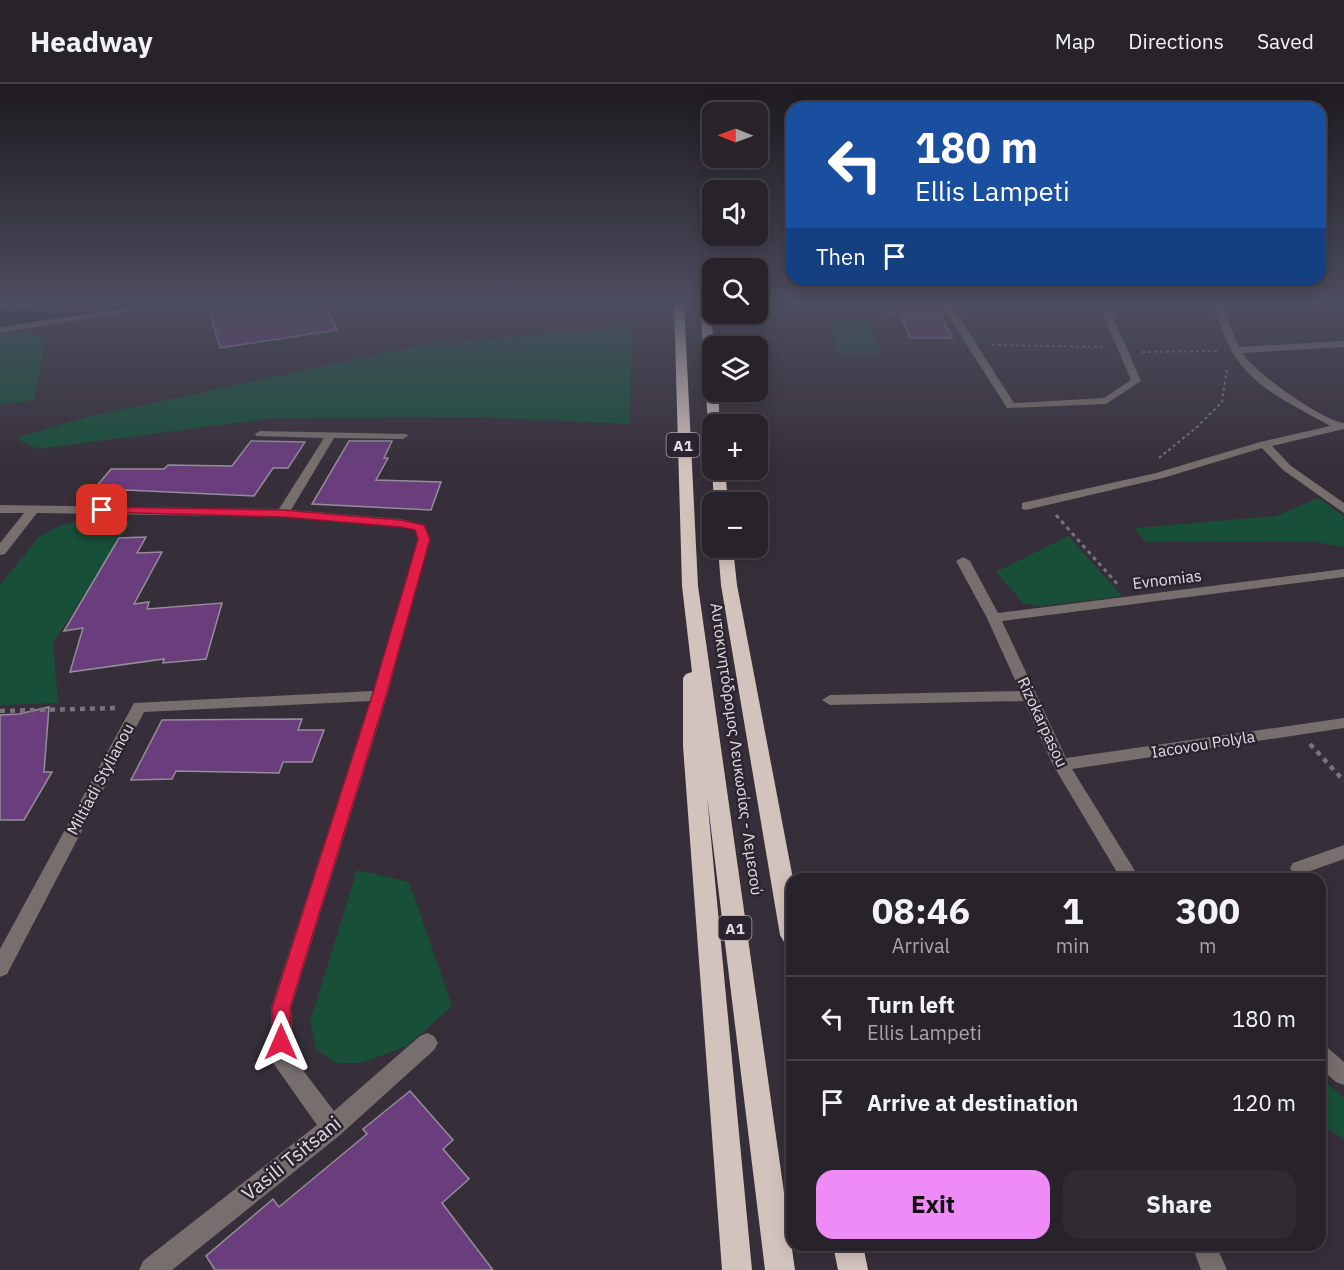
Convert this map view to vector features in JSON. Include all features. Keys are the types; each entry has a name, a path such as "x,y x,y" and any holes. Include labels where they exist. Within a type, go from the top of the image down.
{"highway":[{"name":"Αυτοκινητόδρομος Λευκωσίας - Λεμεσού","path":"681,358 690,586 780,1270"},
{"name":"A1","path":"709,358 713,414"},
{"name":"Αυτοκινητόδρομος Λευκωσίας - Λεμεσού","path":"726,558 786,902"},
{"path":"690,586 693,746 737,1270"},
{"path":"849,1251 853,1270"}],"street":[{"path":"980,358 1011,406 1106,401 1136,381 1127,358"},
{"path":"1242,358 1247,366 1277,389 1342,427"},
{"path":"1026,506 1150,478 1264,444 1342,427"},
{"path":"260,435 403,436"},
{"path":"283,513 330,435"},
{"path":"1264,444 1287,468 1344,510"},
{"path":"0,551 35,508"},
{"path":"0,509 283,513 420,528 424,539 379,696 281,1008 282,1060 332,1127"},
{"name":"Rizokarpasou","path":"963,561 994,618 1061,765 1127,873"},
{"name":"Evnomias","path":"994,618 1344,573"},
{"name":"Miltiadi Stylianou","path":"0,968 139,707 379,696"},
{"path":"830,700 1031,696"},
{"name":"Iacovou Polyla","path":"1061,765 1344,723"},
{"path":"1299,868 1344,852"},
{"name":"Vasili Tsitsani","path":"152,1270 332,1127 427,1043"},
{"path":"1326,1060 1344,1075"},
{"path":"1206,1251 1214,1270"}],"path":[{"path":"1150,478 1144,469 1197,427 1222,402 1228,372 1225,358"},
{"path":"1044,501 1131,600"},
{"path":"0,711 139,707"},
{"path":"1297,730 1344,781"}],"green space":[{"path":"0,358 42,358 34,400 0,405"},
{"path":"360,358 631,358 630,424 476,417 274,418 38,449 16,438 87,417"},
{"path":"1318,498 1344,516 1344,547 1310,541 1146,542 1134,528 1276,516"},
{"path":"75,521 132,521 53,643 58,703 0,705 0,585 39,537 59,526"},
{"path":"1068,536 1122,596 1038,606 1023,603 996,572"},
{"path":"357,870 409,882 452,1006 407,1046 361,1063 337,1063 317,1050 310,1022"},
{"path":"1326,1082 1344,1098 1344,1139 1326,1128"}],"building":[{"path":"251,441 305,442 288,468 273,468 254,496 126,490 123,494 90,494 111,469 164,469 168,465 232,466"},
{"path":"349,441 392,441 384,458 388,458 376,480 441,482 431,510 312,504"},
{"path":"146,537 137,553 162,552 134,604 149,602 147,609 222,603 206,659 163,663 164,659 70,672 83,628 64,631 119,538"},
{"path":"49,707 44,772 52,772 24,820 0,820 0,715 19,714"},
{"path":"302,719 298,730 324,730 312,762 283,762 279,773 176,771 172,779 131,780 162,720"},
{"path":"410,1091 453,1140 443,1149 469,1179 442,1203 493,1270 215,1270 206,1256 273,1199 279,1207 367,1134 363,1129"}],"route":[{"path":"102,510 283,513 400,524 420,528 424,539 379,696 281,1008 281,1042"}]}
